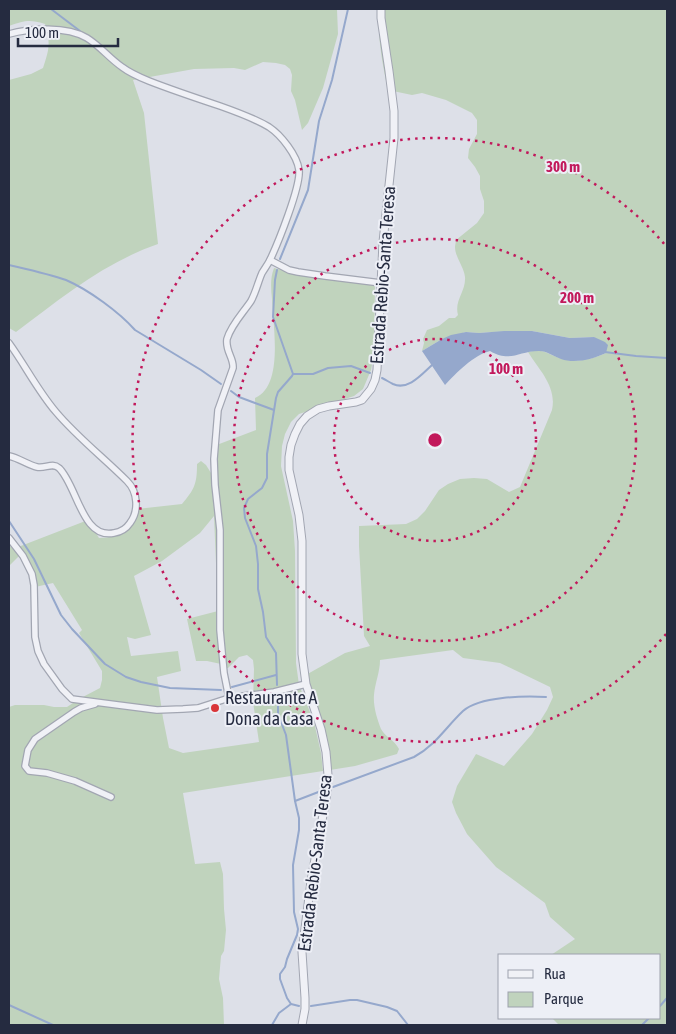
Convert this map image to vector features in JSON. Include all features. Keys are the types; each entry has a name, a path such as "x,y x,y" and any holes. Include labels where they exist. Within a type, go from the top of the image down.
{"street":[{"name":"Estrada Rebio-Santa Teresa","path":"302,1025 305,998 302,952 311,881 327,793 328,775 321,728 306,684 302,654 302,541 299,515 289,470 291,445 300,424 307,416 318,409 362,400 371,389 377,370 383,242 394,138 394,111 390,71 381,9"},
{"path":"9,34 25,30 37,30 74,33 85,38 136,76 256,120 271,129 289,148 299,172 294,196 270,260 262,272 252,299 230,331 226,345 233,362 233,368 220,404 214,459 220,530 220,630 224,673 229,698"},
{"path":"270,260 289,270 381,283"},
{"path":"9,343 54,410 130,484 136,500 136,513 128,526 117,533 110,534 96,530 87,520 69,482 57,466 37,467 9,456"},
{"path":"9,538 23,556 32,574 35,637 38,651 44,664 62,690 72,699 157,710 184,710 198,708 221,699 274,692 306,684"},
{"path":"100,703 81,708 42,733 35,739 28,750 25,766 29,771 47,773 75,781 111,797"}],"green space":[{"path":"9,9 337,9 338,34 323,88 308,123 302,130 291,91 292,75 290,69 285,65 263,62 245,70 234,68 194,69 133,80 144,113 158,244 101,271 66,294 16,332 9,328 9,80 31,74 43,68 49,42 45,24 27,21 9,26"},
{"path":"380,9 667,9 667,1025 559,1025 553,1019 661,1019 661,954 552,954 575,939 550,917 545,903 496,867 467,834 452,802 457,786 476,754 504,766 532,734 553,697 550,687 500,663 463,658 453,650 380,660 374,695 375,708 381,729 399,749 397,754 355,766 330,770 304,676 345,653 370,646 364,636 359,526 406,524 417,519 425,511 439,490 460,479 487,479 509,492 520,487 552,410 553,402 550,387 528,352 543,351 574,361 590,359 606,353 594,337 570,338 532,331 466,332 442,339 422,351 423,339 427,330 439,326 449,318 455,318 458,315 457,310 465,277 455,251 456,240 477,223 484,213 480,176 468,158 469,149 477,134 477,120 472,113 446,100 422,93 412,95 388,90 379,38"},
{"path":"274,268 308,277 375,284 374,354 371,370 363,389 354,396 299,414 291,422 282,446 281,466 293,521 295,551 296,663 299,685 314,722 323,771 183,793 195,864 220,862 223,874 226,930 219,979 223,998 224,1025 9,1025 9,707 15,705 44,705 67,707 100,688 102,671 79,633 82,630 53,583 35,587 19,556 9,566 9,545 13,549 88,520 99,538 125,532 133,523 137,509 182,504 194,486 197,464 201,461 211,473 214,446 256,430 255,398 264,391 270,381 275,354 271,287","holes":["214,516 218,611 187,619 196,661 221,664 223,668 228,668 239,657 247,655 253,660 253,702 259,742 183,753 169,748 157,677 181,671 178,651 131,656 127,637 135,639 151,635 134,576 162,561 200,533"]}],"water":[{"path":"532,331 570,338 594,337 608,345 606,353 578,361 561,359 542,351 504,356 490,351 472,360 445,385 422,351 451,335 466,332"}],"waterway":[{"path":"51,9 80,31"},
{"path":"280,259 308,190 319,121 332,80 348,9"},
{"path":"9,265 66,280 94,295 135,330 221,384"},
{"path":"277,270 273,317 293,374 278,392 276,398 267,454 267,478 262,488 248,499 244,508 245,518 256,546 258,589 266,637 276,653 277,685"},
{"path":"605,352 667,358"},
{"path":"382,378 399,386 404,385 419,377 432,365"},
{"path":"293,374 313,374 328,368 351,366 370,373"},
{"path":"231,391 239,397 274,410"},
{"path":"9,521 34,559 61,615 105,664 126,677 141,682 170,688 221,690"},
{"path":"232,687 276,675"},
{"path":"278,697 278,714 286,735 299,818 299,830 293,865 294,912 298,929 285,967 280,974 280,979 291,1004 299,1006"},
{"path":"333,787 421,753 463,711 480,702 503,698 546,697"},
{"path":"295,801 321,791"},
{"path":"661,1005 667,998"},
{"path":"311,1006 357,1000 397,1011 408,1025"},
{"path":"272,1025 279,1013 291,1004"},
{"path":"9,1005 53,1025"},
{"path":"642,1025 648,1019"}],"place":[{"name":"Restaurante A Dona da Casa","path":"215,708"}]}
